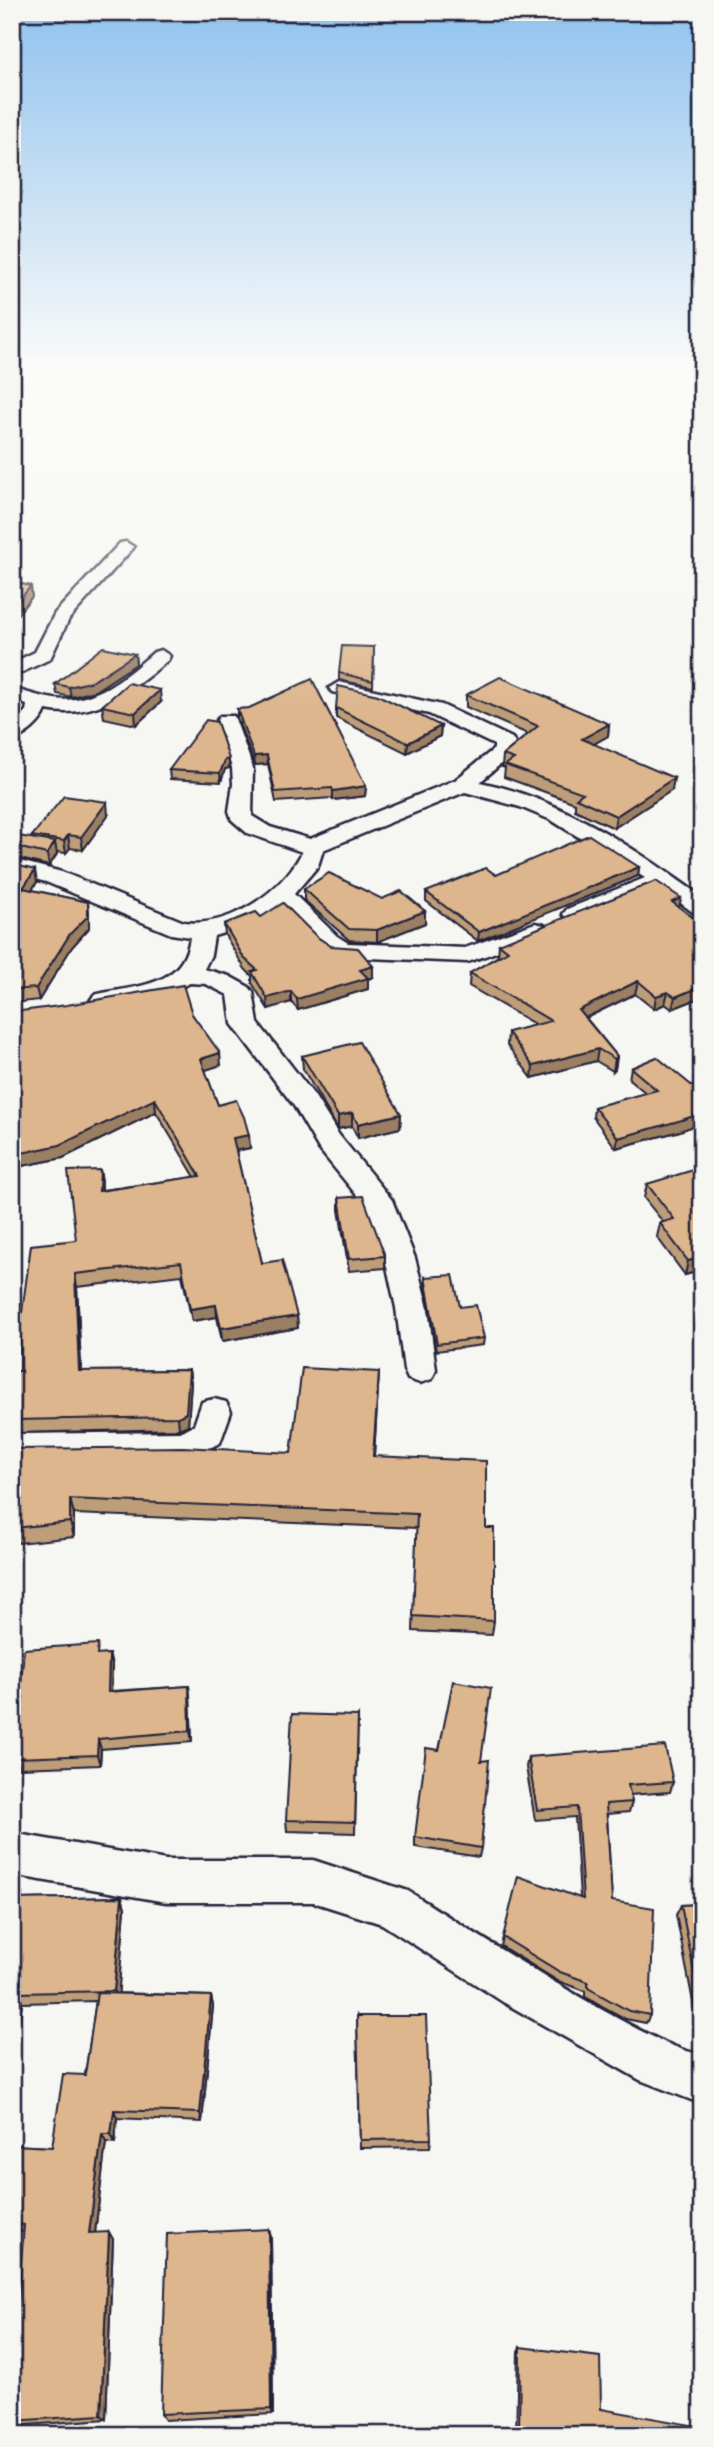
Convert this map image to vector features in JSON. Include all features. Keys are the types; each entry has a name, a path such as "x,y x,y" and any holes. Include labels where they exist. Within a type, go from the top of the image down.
{"street":[{"path":"12,671 43,655 61,617 125,547"},
{"path":"12,694 58,706 87,704 127,685 161,656"},
{"path":"227,720 244,783 239,805 242,820 255,828 310,847 463,785 504,751 505,742 495,735 435,709 338,688"},
{"path":"12,734 36,713 38,701"},
{"path":"463,785 484,788 511,797 574,824 601,838 702,908"},
{"path":"12,866 54,877 180,929 203,931 237,919 271,902 298,878 310,862 313,852 310,847"},
{"path":"280,894 328,942 342,950 468,955 662,879"},
{"path":"78,1005 169,986 186,975 197,960 203,931"},
{"path":"186,975 220,978 240,992 245,1024 304,1101 329,1142 377,1200 400,1258 412,1308 420,1370"},
{"path":"12,1448 184,1446 208,1433 214,1412"},
{"path":"12,1854 166,1881 313,1881 393,1906 519,1986 656,2064 694,2078 702,2076"}],"building":[{"path":"12,582 31,586 12,608"},
{"path":"342,646 374,647 373,681 339,673"},
{"path":"103,647 135,654 93,681 69,687 55,684"},
{"path":"500,677 609,724 582,739 674,778 616,816 576,798 583,793 505,765 514,759 503,755 538,726 466,695"},
{"path":"312,679 366,786 333,791 332,788 275,792 267,755 254,756 237,709 249,708"},
{"path":"128,683 160,690 135,713 102,706"},
{"path":"338,686 378,695 441,726 408,743 336,708"},
{"path":"206,720 217,722 229,759 225,760 220,773 169,770"},
{"path":"64,796 107,802 81,837 68,835 64,841 32,836"},
{"path":"12,835 55,842 47,854 12,846"},
{"path":"589,835 639,867 479,932 426,892 486,868 496,875"},
{"path":"12,864 35,870 23,888 88,902 88,916 70,934 36,988 12,990"},
{"path":"329,873 382,899 401,891 425,911 377,930 349,929 304,889"},
{"path":"656,881 681,898 672,902 702,924 702,986 675,997 668,992 656,996 638,981 579,1010 617,1056 615,1059 598,1049 533,1066 508,1032 551,1021 470,973 508,951 499,944"},
{"path":"283,903 317,937 331,946 358,948 373,966 360,970 368,978 297,999 291,991 267,998 252,972 257,970 244,958 224,924 256,912 261,917"},
{"path":"183,985 192,1014 220,1053 201,1059 218,1105 236,1100 244,1117 249,1135 233,1138 262,1263 282,1260 297,1316 221,1328 216,1305 190,1309 181,1262 75,1274 79,1371 189,1370 186,1413 178,1417 12,1420 12,1388 15,1371 20,1371 20,1327 31,1245 76,1240 68,1171 100,1170 99,1191 200,1176 155,1099 60,1145 12,1155 12,1011 67,1005"},
{"path":"359,1042 401,1114 358,1124 352,1113 338,1116 302,1056"},
{"path":"657,1057 702,1094 702,1113 618,1138 594,1107 657,1090 631,1068"},
{"path":"700,1168 702,1257 688,1261 660,1223 674,1219 647,1184"},
{"path":"363,1196 385,1256 349,1259 339,1198"},
{"path":"453,1275 460,1307 476,1305 484,1338 437,1344 425,1277"},
{"path":"302,1368 379,1372 373,1456 486,1461 486,1528 494,1528 494,1621 413,1616 417,1514 70,1499 70,1522 14,1528 17,1449 183,1447 291,1453"},
{"path":"98,1644 97,1655 109,1654 108,1692 189,1686 190,1731 98,1739 97,1755 16,1758 23,1696 20,1696 24,1649"},
{"path":"453,1681 491,1688 481,1761 489,1760 481,1848 415,1837 426,1748 439,1750"},
{"path":"292,1714 358,1716 355,1822 286,1820"},
{"path":"665,1746 673,1782 628,1785 632,1802 606,1804 612,1901 654,1908 650,2015 629,2011 588,1988 588,1982 560,1972 503,1937 518,1876 583,1899 577,1807 537,1810 528,1757"},
{"path":"12,1883 17,1883 14,1899 122,1897 114,1991 17,1993 12,2022"},
{"path":"702,1904 702,2002 700,2002 681,1905"},
{"path":"97,1993 211,1996 200,2113 114,2110 111,2134 102,2134 89,2233 109,2232 101,2415 12,2421 12,2381 24,2225 12,2224 12,2145 52,2147 63,2074 85,2075"},
{"path":"357,2016 426,2016 431,2139 360,2140"},
{"path":"269,2229 271,2409 161,2414 167,2234"},
{"path":"520,2347 600,2357 601,2409 702,2427 702,2435 519,2435"}]}
